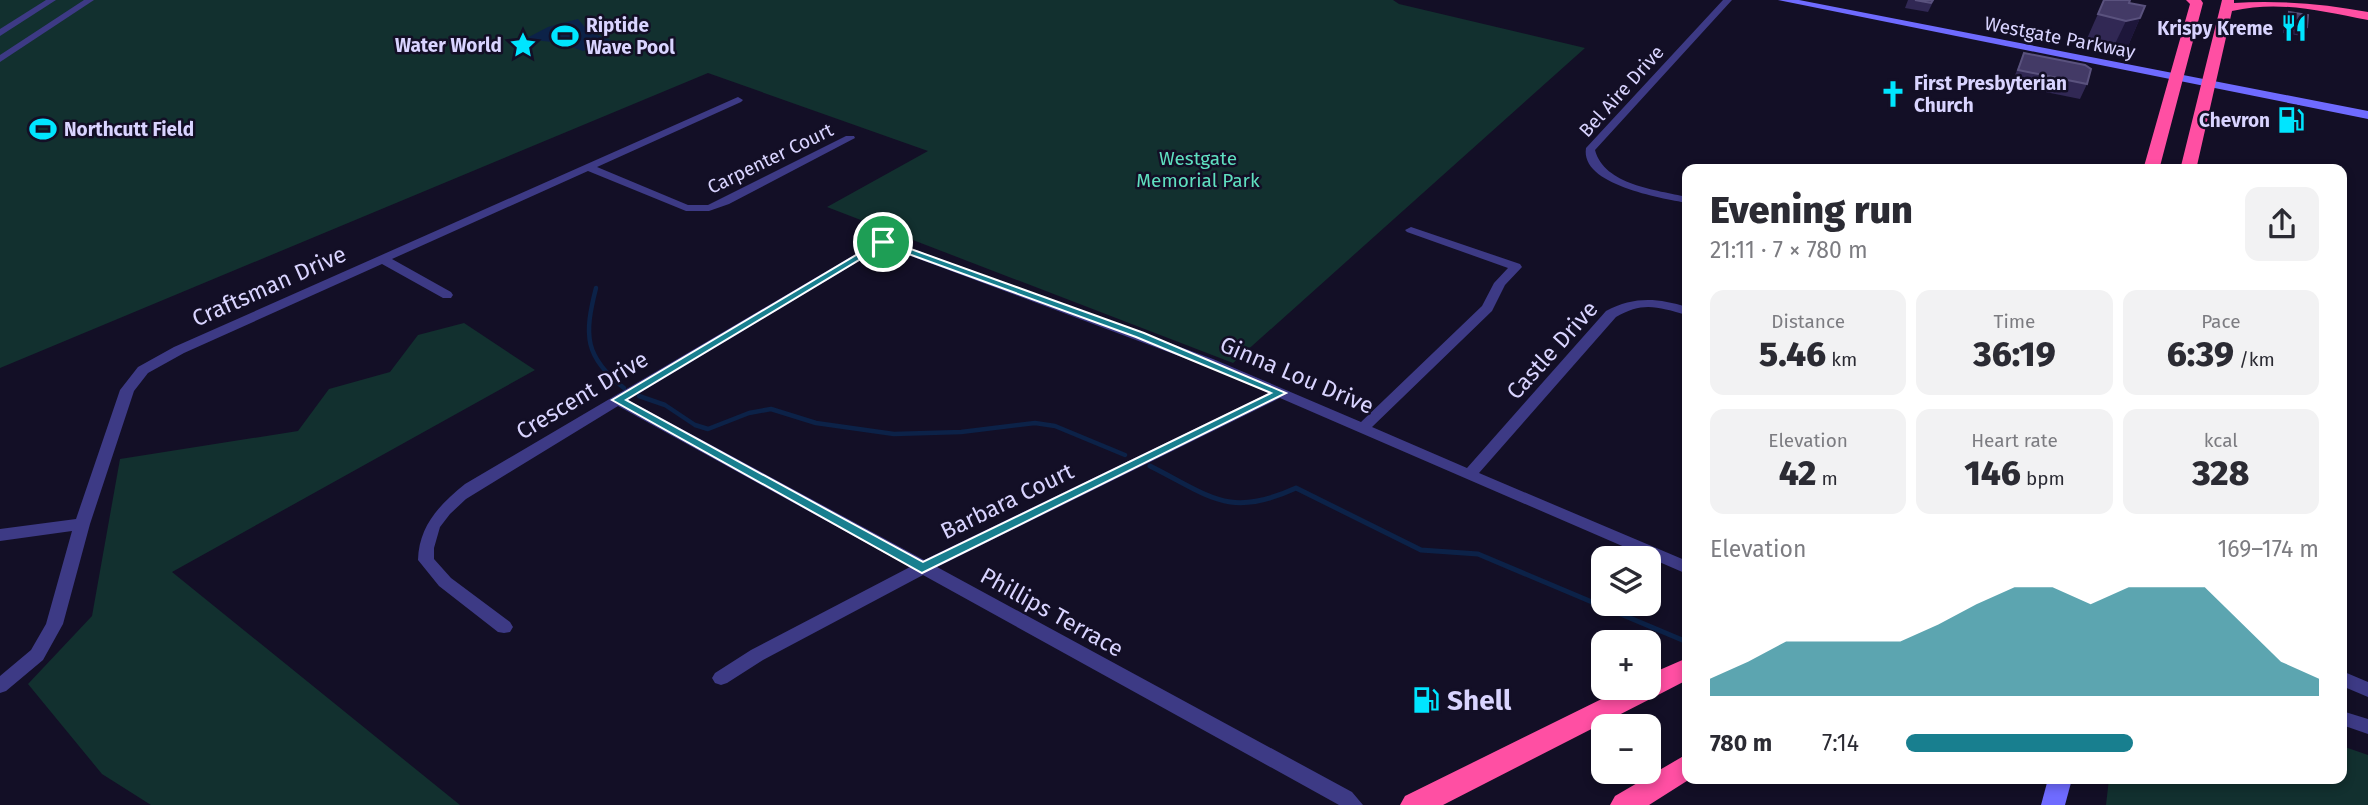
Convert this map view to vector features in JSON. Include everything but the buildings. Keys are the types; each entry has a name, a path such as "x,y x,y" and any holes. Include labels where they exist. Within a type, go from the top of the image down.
{"highway":[{"path":"2340,0 2368,5"},
{"path":"2189,164 2227,4 2291,1 2368,16"},
{"path":"2153,164 2194,2"},
{"path":"1661,681 1682,671"},
{"path":"1415,805 1449,795 1626,700"},
{"path":"1625,805 1682,769"}],"main road":[{"name":"Westgate Parkway","path":"1783,0 2368,115"},
{"path":"2053,805 2059,784"}],"street":[{"path":"0,33 52,0"},
{"path":"0,58 89,0"},
{"name":"Bel Aire Drive","path":"1682,199 1613,178 1595,166 1590,158 1590,150 1728,0"},
{"name":"Craftsman Drive","path":"0,685 23,668 46,641 54,624 82,524 127,390 143,370 179,350 738,100"},
{"name":"Carpenter Court","path":"587,167 686,208 703,208 725,202 850,138"},
{"path":"1363,428 1488,308 1500,283 1516,267 1411,230"},
{"name":"Ginna Lou Drive","path":"883,242 1140,335 1682,566"},
{"name":"Crescent Drive","path":"505,628 433,570 426,560 429,534 444,510 470,488 883,242"},
{"path":"383,259 447,295"},
{"name":"Castle Drive","path":"1470,474 1611,314 1632,303 1650,301 1682,310"},
{"name":"Barbara Court","path":"721,678 757,654 922,568 1280,393"},
{"name":"Phillips Terrace","path":"618,400 1345,798 1353,805"},
{"path":"0,535 82,524"},
{"path":"2347,680 2368,690"},
{"path":"2347,720 2368,727"}],"green space":[{"name":"Westgate Memorial Park","path":"0,0 1393,0 1399,4 1585,48 1233,363 827,207 928,151 708,73 0,368"},
{"path":"464,323 535,370 172,572 460,805 151,805 102,774 28,684 92,616 120,459 298,431 329,389 390,372 418,335"},
{"path":"2347,748 2368,755 2368,805 2106,805 2108,784 2347,784"}],"water":[{"name":"Riptide Wave Pool","path":"578,19 589,32 611,40 583,51 561,43 525,39 548,27"}],"waterway":[{"path":"596,288 590,319 590,344 601,366 624,388"},
{"path":"639,396 665,405 695,425 708,429 749,413 771,409 816,423 894,434 961,432 1035,423 1055,426 1125,455"},
{"path":"1150,466 1205,494 1236,503 1253,502 1296,488 1421,550 1478,554 1682,640"}],"place":[{"name":"Krispy Kreme","path":"2294,28"},
{"name":"Riptide Wave Pool","path":"565,36"},
{"name":"Water World","path":"523,45"},
{"name":"First Presbyterian Church","path":"1893,94"},
{"name":"Chevron","path":"2291,120"},
{"name":"Northcutt Field","path":"43,129"},
{"name":"Shell","path":"1426,700"}],"route":[{"path":"883,242 1140,335 1280,393 922,568 618,400 883,242"}]}
